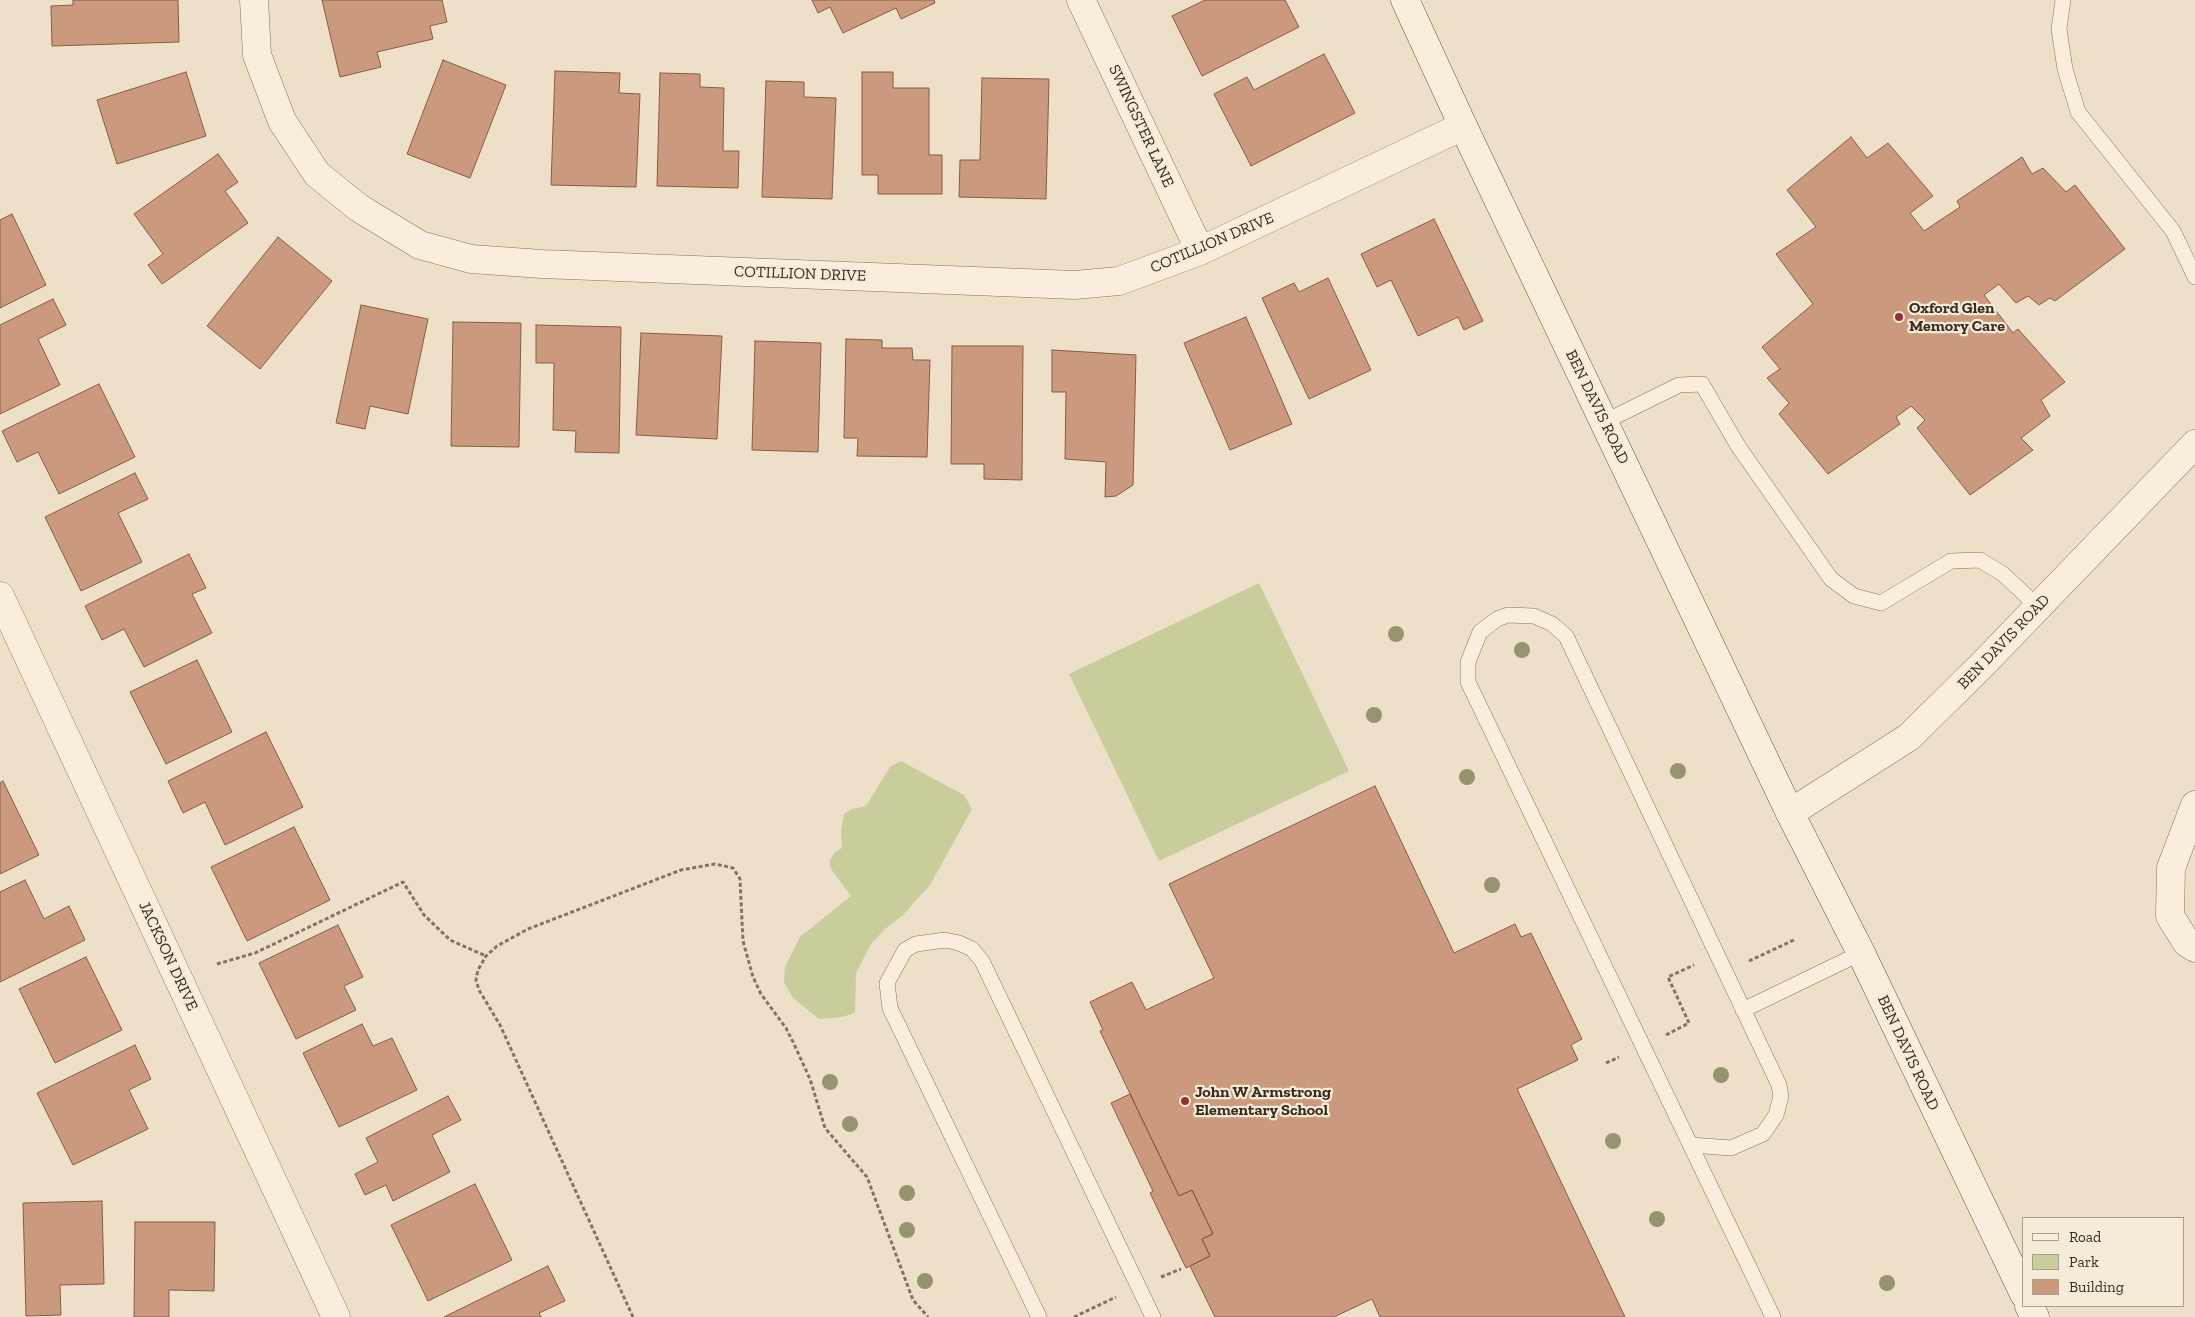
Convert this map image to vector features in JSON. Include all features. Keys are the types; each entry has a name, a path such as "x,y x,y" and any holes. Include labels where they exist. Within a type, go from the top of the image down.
{"street":[{"name":"COTILLION DRIVE","path":"254,0 257,55 260,64 282,121 317,174 358,208 420,245 471,259 542,264 1075,285 1119,281 1200,251 1462,126"},
{"name":"SWINGSTER LANE","path":"1081,0 1200,251"},
{"name":"BEN DAVIS ROAD","path":"1405,0 1462,126 1790,813 1861,953 2022,1290"},
{"name":"BEN DAVIS ROAD","path":"1790,813 1909,737 2038,607 2195,444"},
{"name":"JACKSON DRIVE","path":"0,596 336,1317"},
{"path":"2195,804 2171,868 2170,916 2187,943 2195,948"}],"lane":[{"path":"2063,0 2059,29 2065,69 2078,112 2173,231 2195,277"},
{"path":"1604,422 1679,386 1702,384 1738,446 1831,579 1854,596 1881,603 1951,561 1980,560 2003,574 2038,607"},
{"path":"1691,1145 1731,1148 1762,1134 1776,1116 1781,1096 1779,1085 1566,636 1543,620 1521,614 1508,615 1486,626 1480,632 1468,662 1468,682 1773,1317"},
{"path":"1039,1317 890,1008 887,996 887,982 905,950 916,944 945,940 959,943 972,949 982,961 1153,1317"},
{"path":"1743,1010 1861,953"}],"path":[{"path":"633,1317 500,1025 479,990 476,980 478,970 486,956 497,946 528,929 681,870 714,864 733,868 740,879 743,942 752,977 760,994 786,1028 794,1044 810,1079 824,1128 867,1177 913,1300 928,1317"},
{"path":"217,964 255,952 403,882 424,915 450,940 486,956"},
{"path":"1606,1063 1689,1023 1668,977 1738,944 1747,962 1796,939"}],"green space":[{"path":"1259,583 1349,771 1159,861 1069,674"},
{"path":"901,761 964,795 972,809 930,885 903,915 885,929 871,944 856,973 855,1013 842,1017 819,1019 793,998 784,982 785,967 800,937 851,896 831,869 829,861 835,852 842,848 841,831 844,814 852,809 866,806 890,767"}],"building":[{"path":"73,0 178,0 179,42 52,46 51,6 73,5"},
{"path":"322,0 442,0 447,22 430,26 433,39 377,52 381,67 340,77"},
{"path":"812,0 934,0 935,3 901,19 896,8 843,33 830,7 818,13"},
{"path":"1205,0 1285,0 1299,27 1202,76 1172,16"},
{"path":"1324,54 1355,113 1251,166 1214,94 1247,77 1254,90"},
{"path":"443,60 506,85 470,178 407,154"},
{"path":"555,71 620,73 619,93 640,94 636,187 551,185"},
{"path":"186,72 206,136 117,164 97,100"},
{"path":"862,72 893,72 893,88 929,88 929,155 942,155 942,194 878,194 878,175 862,175"},
{"path":"660,73 700,74 700,87 724,88 723,151 739,151 738,188 657,186"},
{"path":"982,78 1049,79 1046,199 959,197 960,160 980,160"},
{"path":"766,81 804,82 804,97 836,98 832,199 762,197"},
{"name":"Oxford Glen Memory Care","path":"1851,137 1867,158 1888,143 1933,196 1910,213 1924,231 1960,207 1957,201 2022,157 2032,174 2043,168 2066,192 2075,185 2125,249 2055,301 2050,298 2039,305 2028,296 2016,303 1999,284 1984,295 2013,333 2018,329 2065,382 2041,400 2050,416 2021,438 2033,450 1970,495 1917,428 1925,420 1911,406 1896,417 1900,424 1828,474 1779,414 1789,403 1767,378 1780,369 1762,347 1813,304 1776,254 1816,227 1787,190"},
{"path":"218,154 238,182 225,191 248,223 162,284 148,265 163,254 134,214"},
{"path":"12,214 46,285 0,308 0,220"},
{"path":"1434,219 1483,321 1464,330 1458,317 1418,336 1391,280 1377,287 1361,254"},
{"path":"278,237 332,281 260,369 207,326"},
{"path":"1328,278 1371,370 1309,399 1262,298 1294,283 1299,292"},
{"path":"53,299 66,325 38,339 60,385 0,414 0,325"},
{"path":"361,305 428,319 408,414 370,406 365,429 336,423"},
{"path":"1246,317 1292,424 1230,450 1184,343"},
{"path":"453,322 521,323 519,447 451,446"},
{"path":"536,325 621,327 619,453 575,452 576,431 553,430 554,363 536,363"},
{"path":"641,333 722,336 717,439 636,435"},
{"path":"846,339 882,340 882,348 912,348 913,360 930,360 927,457 857,456 858,438 844,438"},
{"path":"755,341 821,343 818,452 752,450"},
{"path":"952,346 1023,346 1022,480 984,479 984,464 951,464"},
{"path":"1052,350 1136,355 1133,485 1116,496 1105,497 1106,462 1065,459 1066,392 1052,392"},
{"path":"99,384 135,457 59,494 38,452 17,462 2,431"},
{"path":"135,473 148,499 118,513 142,562 81,591 45,517"},
{"path":"189,554 206,588 192,594 212,633 144,667 124,629 102,640 85,606"},
{"path":"197,660 232,732 166,764 130,692"},
{"path":"266,732 303,807 225,845 205,802 183,813 168,781"},
{"path":"3,781 39,855 0,874 0,783"},
{"path":"1375,786 1454,953 1515,924 1521,937 1531,933 1582,1039 1571,1045 1578,1060 1517,1089 1625,1317 1380,1317 1372,1299 1334,1317 1215,1317 1190,1266 1210,1256 1202,1239 1213,1234 1192,1190 1179,1196 1100,1031 1103,1030 1090,1002 1132,982 1146,1010 1214,978 1169,884"},
{"path":"294,827 330,900 247,941 211,867"},
{"path":"25,880 44,919 69,906 85,940 0,982 0,892"},
{"path":"338,925 363,977 344,986 356,1010 296,1039 259,963"},
{"path":"86,957 122,1030 55,1063 19,989"},
{"path":"362,1024 373,1046 392,1038 417,1090 339,1127 303,1053"},
{"path":"135,1045 151,1079 129,1090 148,1129 73,1165 37,1093"},
{"path":"1130,1094 1179,1196 1192,1190 1213,1234 1202,1239 1210,1256 1186,1268 1150,1193 1153,1191 1111,1103"},
{"path":"448,1096 461,1120 432,1135 450,1172 393,1201 386,1185 365,1195 355,1174 378,1162 366,1138"},
{"path":"475,1184 512,1260 428,1301 391,1225"},
{"path":"102,1201 104,1284 60,1285 61,1315 26,1316 23,1203"},
{"path":"135,1222 215,1222 214,1291 169,1290 169,1317 134,1317"},
{"path":"548,1266 565,1301 539,1313 541,1317 444,1317"}],"place":[{"name":"Oxford Glen Memory Care","path":"1899,317"},
{"name":"John W Armstrong Elementary School","path":"1185,1101"}]}
